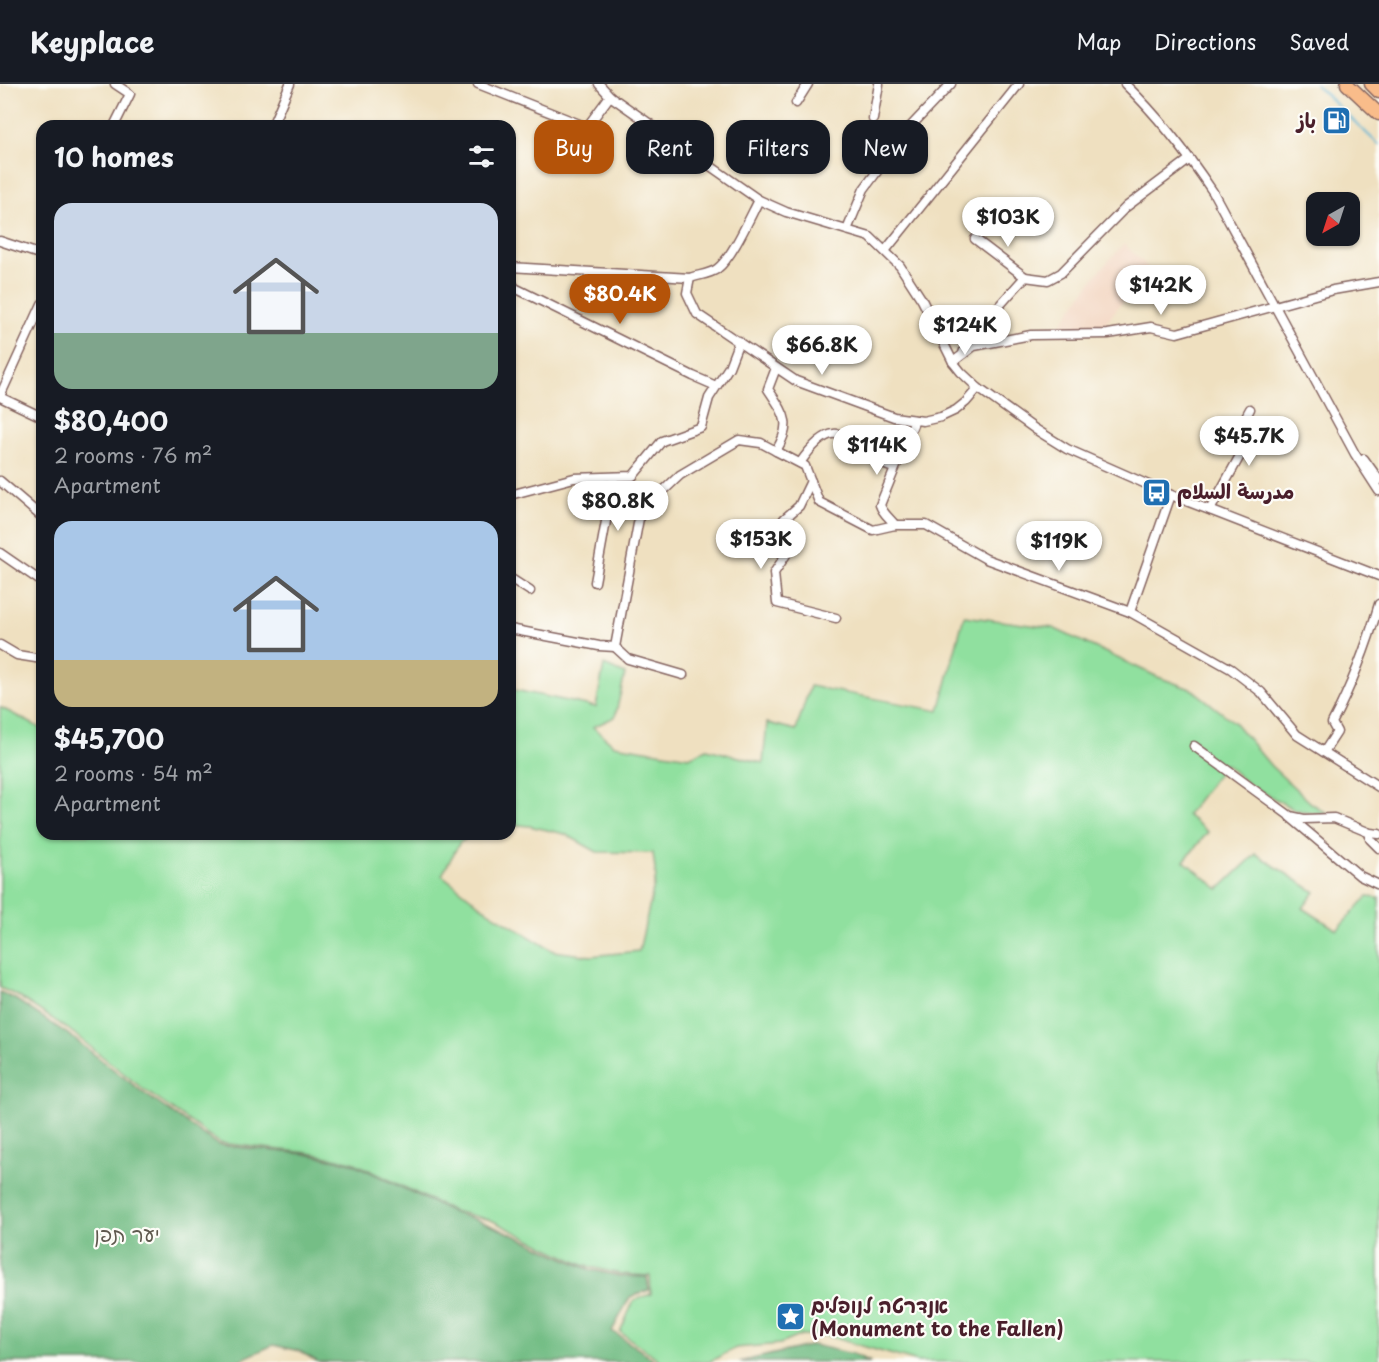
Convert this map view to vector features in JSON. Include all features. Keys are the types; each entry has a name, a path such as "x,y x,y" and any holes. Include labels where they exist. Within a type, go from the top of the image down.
{"highway":[{"path":"1347,84 1379,114"},
{"path":"1371,84 1379,92"}],"street":[{"path":"115,84 130,94 117,120"},
{"path":"275,120 290,84"},
{"path":"478,84 587,127 610,96"},
{"path":"599,84 610,96 759,200 786,212 870,237 900,266 922,300 953,362 978,388 1035,429 1067,449 1171,495 1379,576"},
{"path":"796,103 808,84"},
{"path":"873,119 879,84"},
{"path":"847,230 864,189 910,127 951,84"},
{"path":"885,251 1019,84"},
{"path":"1125,84 1148,106 1190,159 1218,201 1320,391 1349,440 1379,480"},
{"path":"975,239 1025,278 1048,280 1061,273 1126,207 1190,159"},
{"path":"516,267 690,278 716,269 726,258 759,200"},
{"path":"0,241 36,253"},
{"path":"690,278 687,293 697,314 796,381 894,417 923,421 941,417 956,410 978,388"},
{"path":"963,355 966,343 1025,278"},
{"path":"953,362 974,346 1031,335 1108,334 1151,327 1177,333 1333,290 1379,282"},
{"path":"516,288 716,386"},
{"path":"36,317 0,396 36,414"},
{"path":"516,493 574,478 633,476 662,441 701,428 709,398 729,367 739,342"},
{"path":"776,368 768,389 785,418 786,435 776,451"},
{"path":"1210,510 1247,443 1242,424 1250,409"},
{"path":"895,525 890,517 882,512 880,506 915,420"},
{"path":"800,464 817,444 834,432 848,438 882,465 894,468"},
{"path":"615,647 640,513 680,475 739,440 761,443 805,466 819,502 873,530 895,525 926,525 986,559 1130,612 1231,669 1261,692 1297,735 1379,787"},
{"path":"1349,440 1355,454 1379,491"},
{"path":"595,582 614,477"},
{"path":"0,481 36,511"},
{"path":"811,481 799,506 784,519 792,539 791,547 774,573 777,603 836,618"},
{"path":"1130,612 1171,495"},
{"path":"0,553 36,578"},
{"path":"516,582 530,591"},
{"path":"1324,753 1337,732 1332,723 1349,692 1379,604"},
{"path":"516,630 615,647 628,659 683,675"},
{"path":"0,645 17,655 36,659"},
{"path":"1194,746 1290,816 1360,876 1379,885"},
{"path":"1290,816 1304,819 1334,818 1375,834 1370,839 1379,848"}],"shaded area":[{"path":"1124,244 1148,267 1103,327 1058,328 1096,275"}],"green space":[{"path":"964,616 1053,628 1158,677 1193,690 1235,723 1271,766 1311,803 1328,814 1295,810 1248,784 1225,764 1187,815 1208,832 1184,861 1219,889 1256,854 1315,892 1303,908 1337,930 1367,897 1379,898 1379,1362 918,1362 827,1336 801,1335 780,1344 736,1348 709,1362 656,1362 658,1359 620,1332 634,1300 651,1294 650,1276 620,1274 583,1265 491,1220 453,1211 353,1162 309,1153 220,1143 143,1089 68,1029 16,995 0,988 0,707 36,726 36,840 464,840 460,842 442,875 489,912 553,951 591,956 639,951 656,877 653,853 597,852 565,834 516,825 516,690 596,707 604,665 625,674 615,717 593,727 614,745 689,757 707,749 763,763 767,723 796,730 810,686 939,711"},
{"name":"יער תפן","path":"0,992 15,999 68,1034 145,1094 218,1145 306,1154 352,1163 454,1213 521,1238 588,1269 619,1276 647,1277 649,1290 630,1297 612,1331 653,1359 651,1362 318,1362 299,1351 273,1345 236,1362 0,1362"},
{"path":"813,1345 853,1354 871,1362 739,1362"}],"waterway":[{"path":"1315,84 1379,145"}],"place":[{"name":"باز","path":"1337,121"},
{"name":"مدرسة السلام","path":"1156,492"},
{"name":"אנדרטה לנופלים (Monument to the Fallen)","path":"790,1317"}]}
